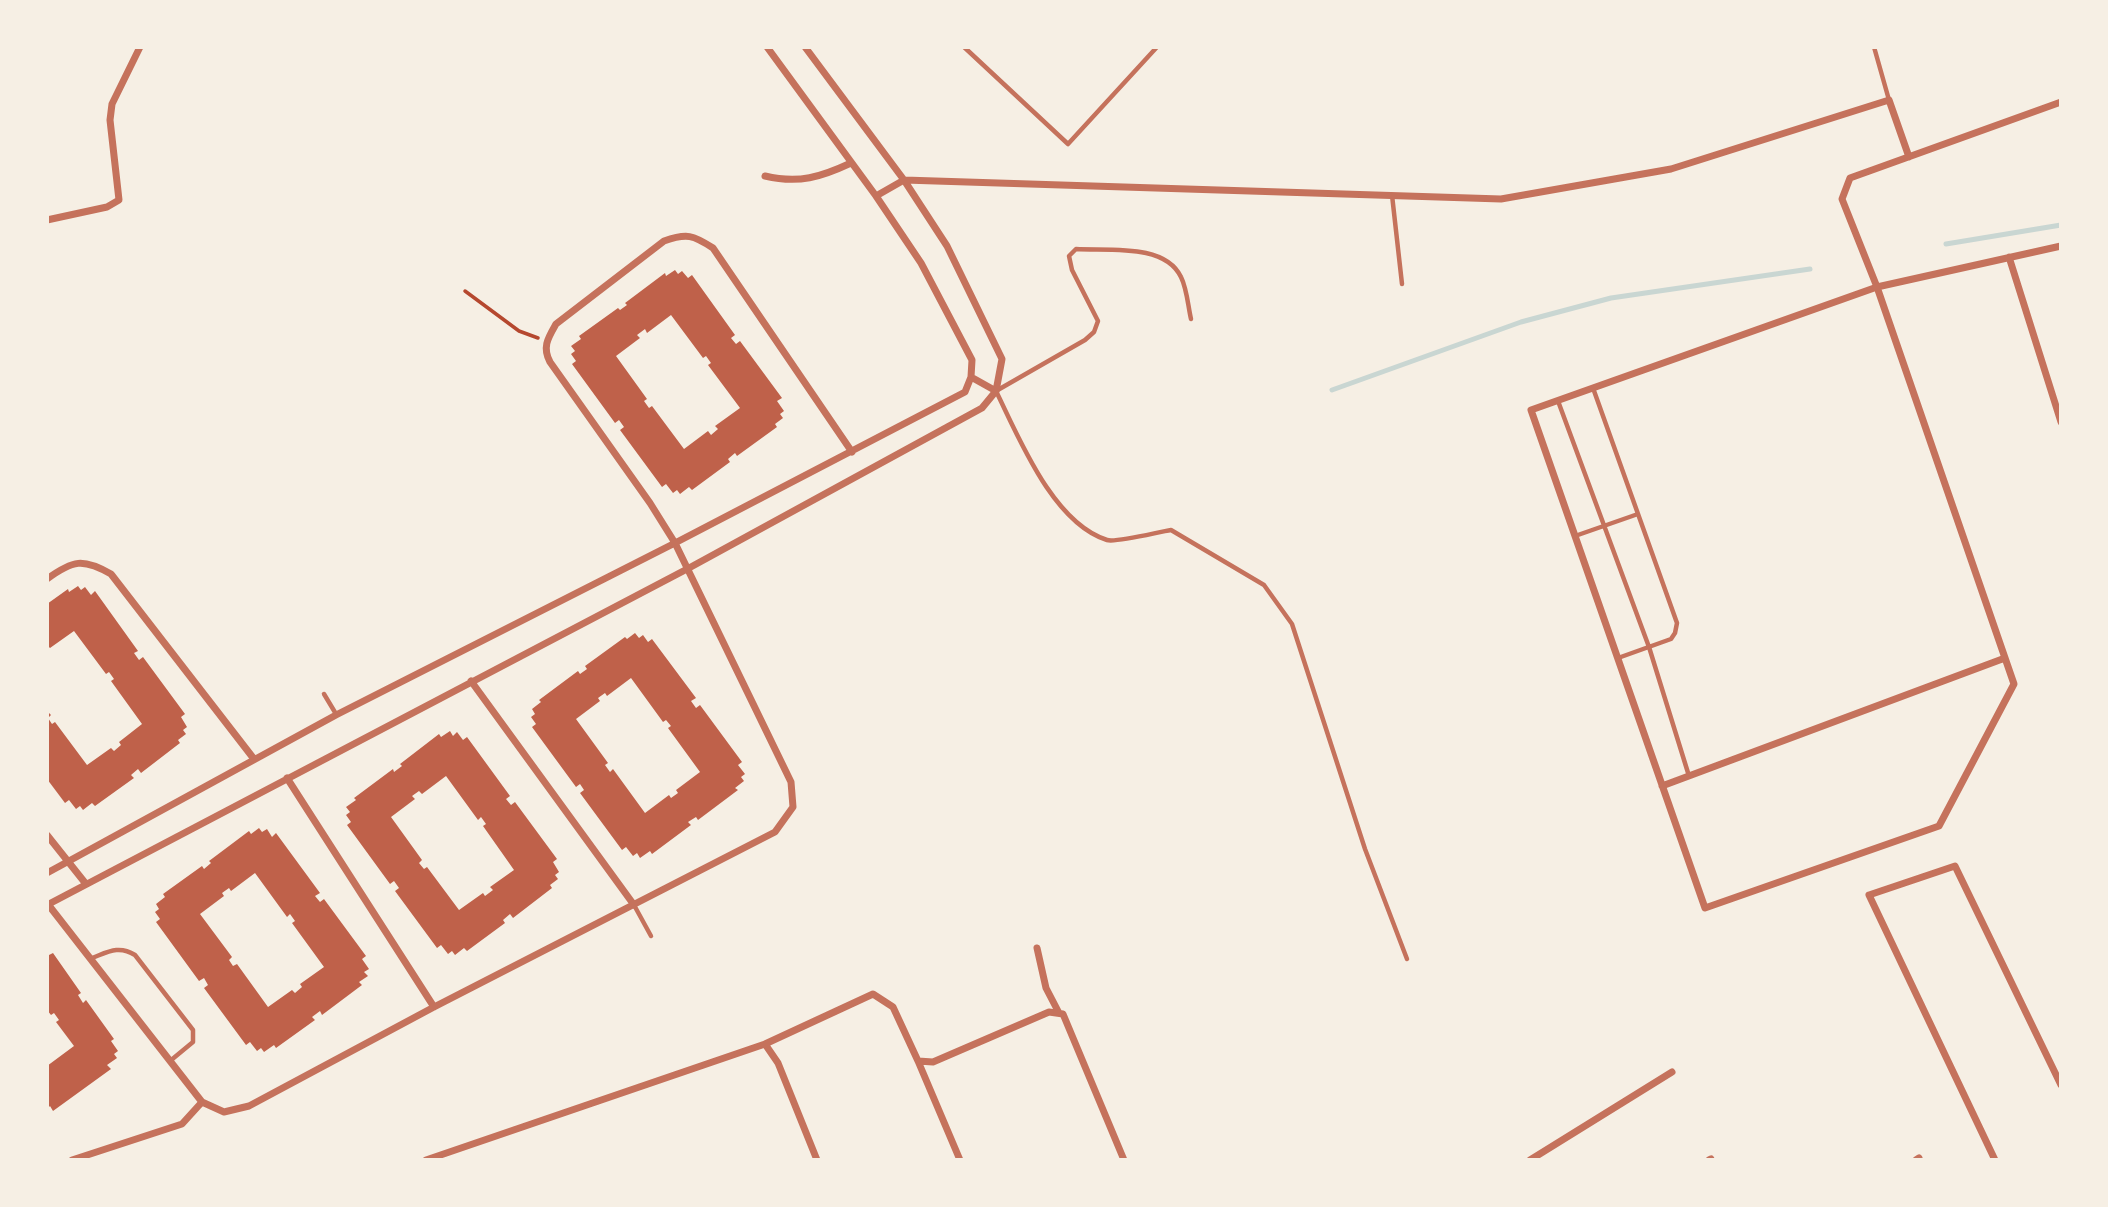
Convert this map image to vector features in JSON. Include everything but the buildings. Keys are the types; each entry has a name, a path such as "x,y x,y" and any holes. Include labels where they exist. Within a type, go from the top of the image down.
{"street":[{"path":"47,219 107,206 120,200 110,120 112,104 140,47"},
{"path":"47,873 336,715 965,392 971,377 972,360 921,263 876,196 767,47"},
{"path":"805,47 904,180 947,246 1002,359 996,391 982,408 689,568 48,904 202,1102 224,1112 249,1106 434,1007 775,832 793,807 791,782 689,568 650,503 550,362 545,353 546,340 556,324 664,241 682,235 698,239 713,248 852,452"},
{"path":"876,196 904,180 1501,199 1671,169 1889,100 1909,157"},
{"path":"2061,102 1850,178 1842,199 1877,287 2014,684 1940,826 1705,908 1531,411 1877,287 2061,246"},
{"path":"765,176 786,181 810,178 826,175 852,163"},
{"path":"2009,257 2061,422"},
{"path":"971,377 996,391"},
{"path":"47,579 61,569 81,561 94,564 111,574 254,759"},
{"path":"1662,786 2005,658"},
{"path":"471,681 634,905"},
{"path":"287,778 434,1007"},
{"path":"47,835 86,884"},
{"path":"1995,1160 1869,895 1955,866 2061,1085"},
{"path":"1037,948 1046,988 1059,1013"},
{"path":"426,1160 765,1044 873,994 892,1006 960,1160"},
{"path":"918,1060 933,1062 1049,1012 1063,1014 1124,1160"},
{"path":"765,1044 778,1063 817,1160"},
{"path":"1530,1160 1672,1072"},
{"path":"72,1160 182,1124 202,1102"}],"lane":[{"path":"964,47 1068,144 1157,47"},
{"path":"1874,47 1889,100"},
{"path":"1392,194 1402,284"},
{"path":"1191,319 1182,277 1172,264 1156,253 1076,249 1069,256 1072,270 1098,321 1094,332 1085,340 996,391 1052,495 1081,527 1109,541 1171,530 1264,585 1292,624 1365,849 1407,960"},
{"path":"1593,388 1677,623 1671,639 1618,658"},
{"path":"1558,401 1648,647 1689,776"},
{"path":"1575,536 1638,514"},
{"path":"324,694 336,715"},
{"path":"634,905 651,936"},
{"path":"92,958 115,949 135,955 193,1030 193,1042 170,1061"}],"path":[{"path":"465,290 519,331 546,340"}],"waterway":[{"path":"1946,244 2061,225"},
{"path":"1332,390 1521,322 1611,298 1810,269"}]}
